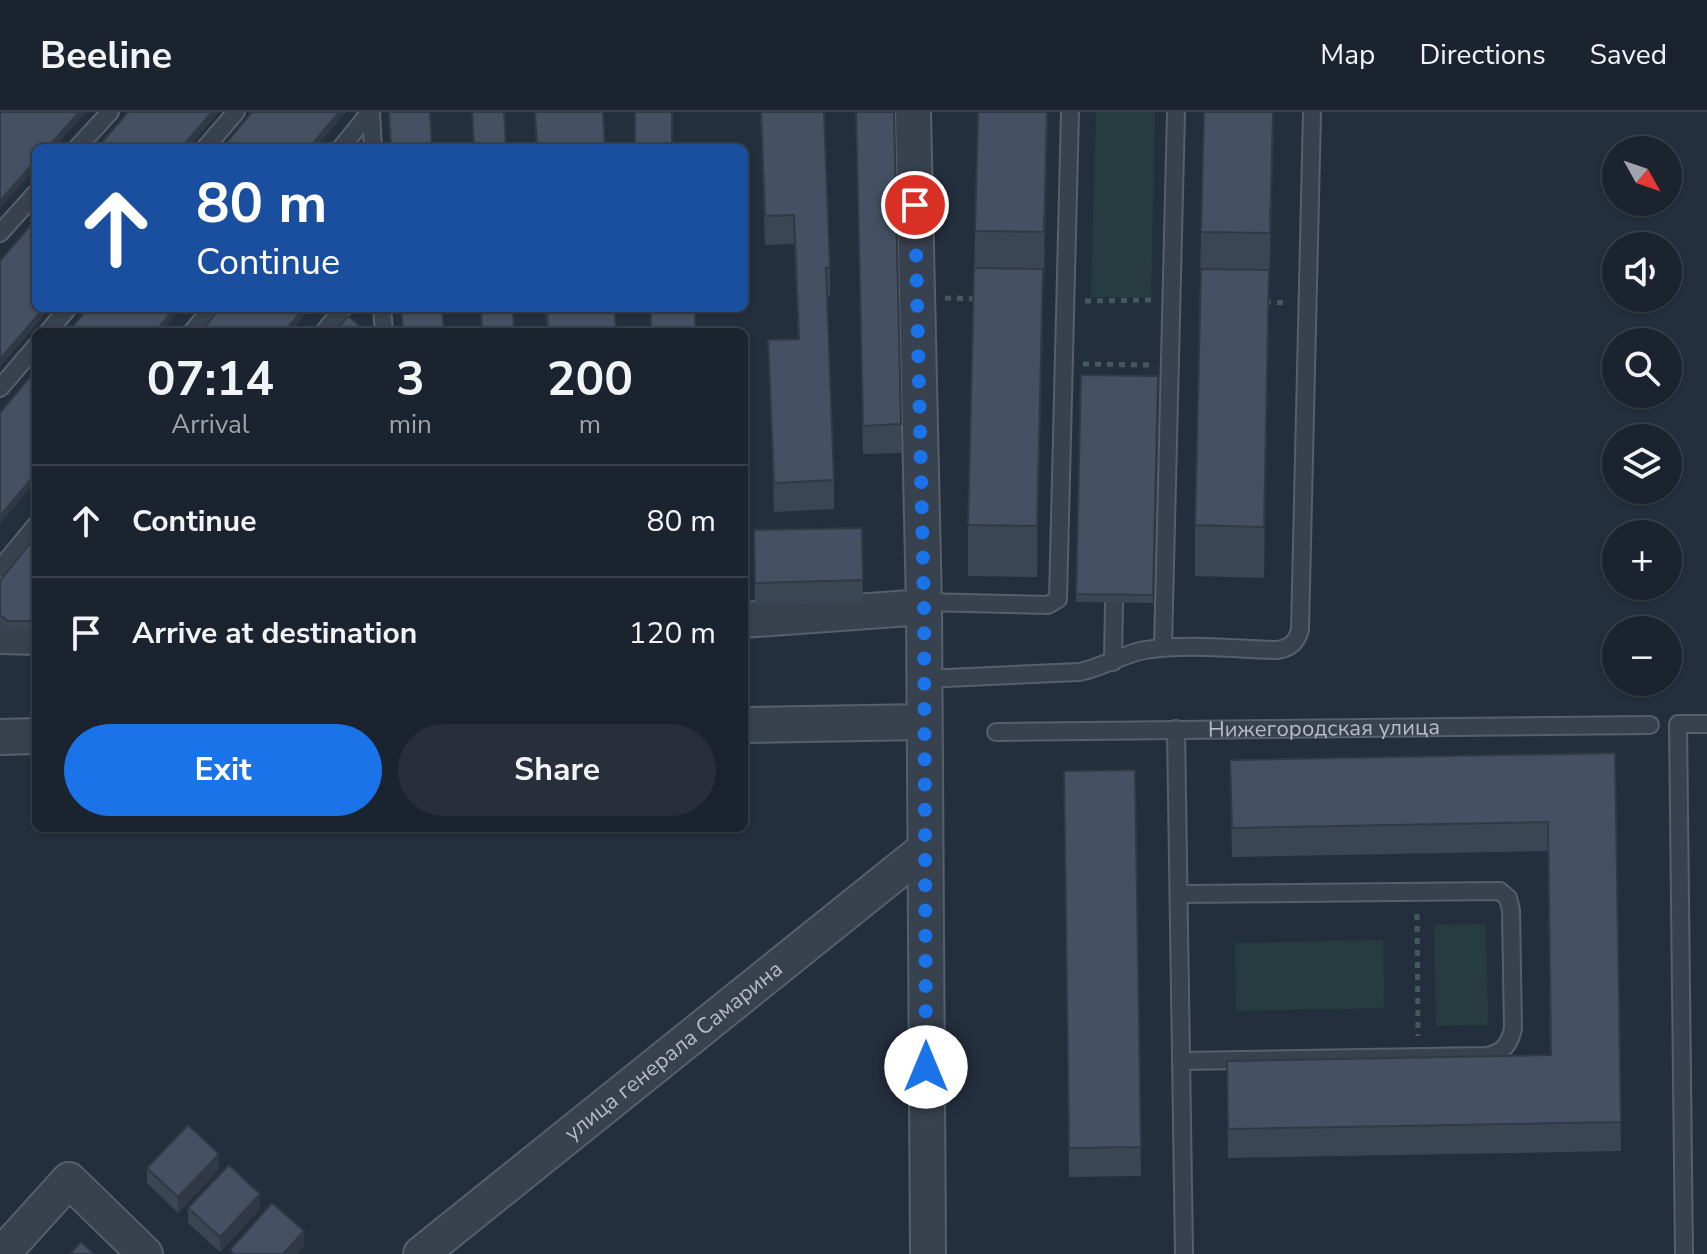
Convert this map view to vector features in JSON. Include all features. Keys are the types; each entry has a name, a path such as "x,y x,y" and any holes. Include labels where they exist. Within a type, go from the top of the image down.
{"street":[{"path":"913,112 924,679 928,1254"},
{"path":"748,620 923,604"},
{"path":"0,636 32,637"},
{"path":"748,725 924,722"},
{"path":"0,737 32,736"},
{"name":"улица генерала Самарина","path":"421,1254 925,849"},
{"path":"2,1254 69,1180 145,1254"}],"lane":[{"path":"81,144 110,112"},
{"path":"208,144 236,112"},
{"path":"344,144 371,112"},
{"path":"371,112 373,144"},
{"path":"923,604 1048,605 1058,599 1070,112"},
{"path":"1163,647 1176,112"},
{"path":"924,679 1079,672 1140,650 1163,647 1277,650 1287,648 1297,640 1300,630 1312,112"},
{"path":"0,233 32,197"},
{"path":"51,328 65,312"},
{"path":"195,328 209,312"},
{"path":"327,328 340,312"},
{"path":"0,388 32,351"},
{"path":"0,569 32,530"},
{"path":"1113,662 1114,602"},
{"path":"1684,1254 1678,724 1707,724"},
{"name":"Нижегородская улица","path":"996,732 1650,725"},
{"path":"1176,729 1184,1254"},
{"path":"1179,894 1488,889 1508,898 1513,1029 1509,1043 1498,1054 1181,1061"}],"path":[{"path":"917,297 991,299"},
{"path":"1066,301 1172,300"},
{"path":"1262,302 1308,303"},
{"path":"1064,363 1170,365"},
{"path":"1416,890 1419,1057"}],"green space":[{"path":"1096,112 1155,112 1151,298 1091,297"},
{"path":"1486,924 1488,1025 1436,1026 1434,925"},
{"path":"1383,940 1384,1008 1236,1011 1235,943"}],"building":[{"path":"0,112 79,112 51,144 32,144 32,165 0,201"},
{"path":"128,112 212,112 184,144 100,144"},
{"path":"252,112 339,112 312,144 225,144"},
{"path":"389,112 430,112 432,144 391,144"},
{"path":"472,112 504,112 506,144 474,144"},
{"path":"535,112 603,112 605,144 537,144"},
{"path":"635,112 672,112 672,144 635,144"},
{"path":"761,112 824,112 834,480 774,483 768,340 799,339 794,215 765,216"},
{"path":"856,112 894,112 901,424 863,426"},
{"path":"978,112 1047,112 1044,232 975,231"},
{"path":"1204,112 1273,112 1270,233 1201,232"},
{"path":"32,224 32,312 41,312 0,359 0,261"},
{"path":"974,268 1043,269 1037,526 968,525"},
{"path":"1201,269 1269,270 1264,527 1195,525"},
{"path":"85,312 172,312 158,328 71,328"},
{"path":"217,312 301,312 287,328 204,328"},
{"path":"401,312 442,312 444,328 403,328"},
{"path":"481,312 513,312 514,328 482,328"},
{"path":"547,312 614,312 616,327 548,328"},
{"path":"651,312 695,312 695,328 651,328"},
{"path":"348,316 362,328 338,328"},
{"path":"32,375 32,478 0,516 0,413"},
{"path":"1081,375 1158,376 1153,595 1076,594"},
{"path":"862,528 863,580 755,583 754,530"},
{"path":"32,541 32,621 8,621 0,615 0,581"},
{"path":"1615,753 1621,1122 1228,1129 1227,1061 1551,1055 1548,822 1232,828 1230,760"},
{"path":"1135,770 1141,1147 1069,1148 1064,771"},
{"path":"188,1125 219,1154 178,1197 147,1168"},
{"path":"229,1165 260,1194 220,1237 188,1208"},
{"path":"272,1203 304,1231 283,1254 234,1254 230,1250"},
{"path":"81,1242 94,1254 70,1254"}],"route":[{"path":"915,205 924,607 926,1067"}]}
